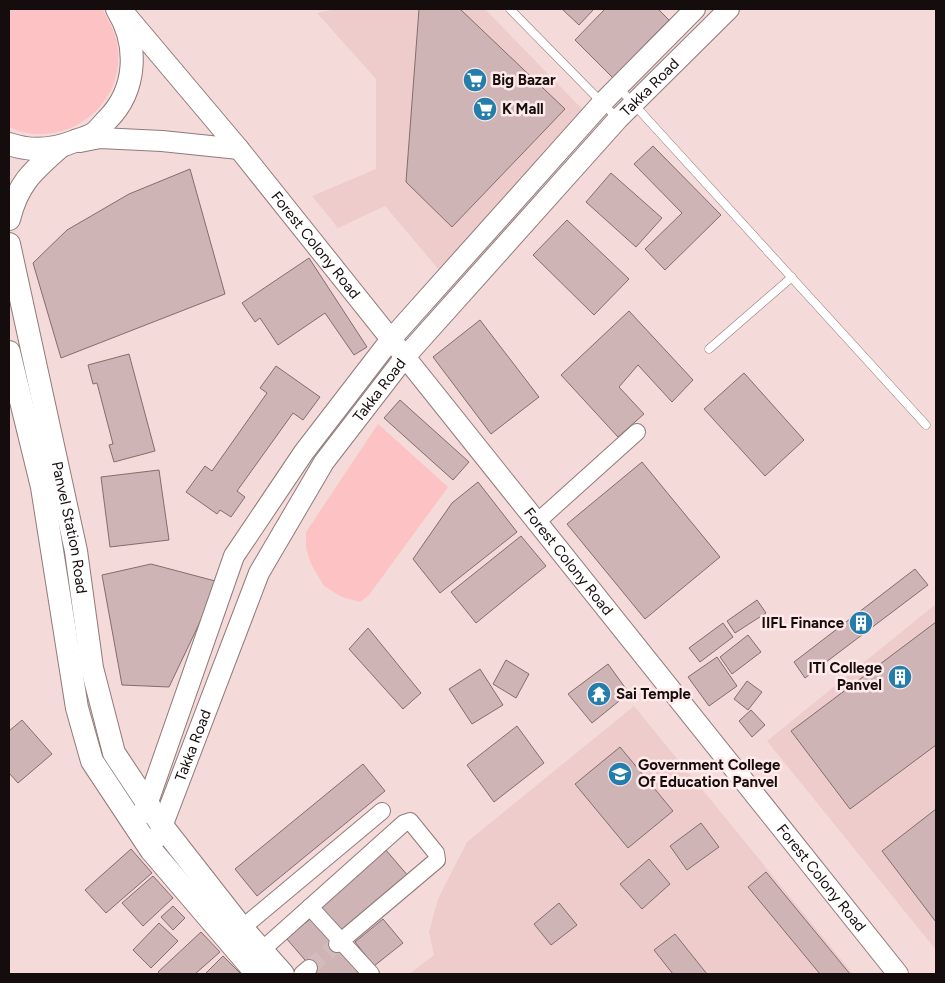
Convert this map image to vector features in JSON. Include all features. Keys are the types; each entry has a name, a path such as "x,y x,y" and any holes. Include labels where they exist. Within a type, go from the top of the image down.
{"main road":[{"path":"9,144 38,150 60,147 94,133 116,112 129,84 133,54 126,24 119,9"},
{"path":"9,219 13,203 23,184 60,147"},
{"name":"Panvel Station Road","path":"9,244 76,551 92,668 114,753 163,827 242,928 283,974"},
{"name":"Panvel Station Road","path":"9,356 42,487 77,708 92,761 152,850 257,974"}],"street":[{"name":"Forest Colony Road","path":"119,9 240,149 898,974"},
{"name":"Takka Road","path":"135,827 148,802 234,556 304,452 391,339 617,86 695,9"},
{"name":"Takka Road","path":"152,850 163,827 259,573 324,462 405,357 618,119 729,9"},
{"path":"60,147 100,138 162,141 240,149"},
{"path":"537,522 637,432"},
{"path":"242,928 382,811"},
{"path":"262,950 404,822 410,820 436,852 437,860 339,943"},
{"path":"310,907 339,943 371,974"}],"lane":[{"path":"510,9 618,119"},
{"path":"617,86 926,425"},
{"path":"709,348 792,277"}],"shaded area":[{"path":"9,9 102,9 114,34 118,48 118,63 114,82 106,98 95,112 80,123 63,131 45,134 27,133 9,127"},
{"path":"336,9 485,9 589,116 439,270 385,206 338,228 312,196 376,169 376,79 317,13"},
{"path":"378,424 448,487 369,595 360,602 342,597 324,586 311,564 306,548 306,532"},
{"path":"936,604 936,950 767,741"},
{"name":"Government College Of Education Panvel","path":"634,706 853,974 409,974 434,955 429,932 438,899 467,842"}],"building":[{"path":"419,9 460,9 565,109 452,227 406,182"},
{"path":"562,9 594,9 579,25"},
{"path":"605,9 658,9 669,20 613,78 575,40"},
{"path":"653,146 721,215 665,270 645,249 682,213 634,164"},
{"path":"190,169 225,294 61,358 33,263 67,230 129,194"},
{"path":"611,173 662,218 636,247 586,202"},
{"path":"567,220 629,279 594,315 533,255"},
{"path":"309,258 367,347 354,355 325,313 278,345 260,318 255,322 242,303"},
{"path":"629,311 693,380 672,402 638,365 619,387 644,414 618,437 561,375"},
{"path":"480,320 539,397 491,434 433,357"},
{"path":"129,354 155,451 114,462 109,445 113,444 97,383 93,384 88,365"},
{"path":"276,366 320,397 303,420 293,413 237,491 245,497 231,517 220,510 217,514 186,492 205,466 212,471 267,393 260,388"},
{"path":"744,373 804,440 765,476 704,409"},
{"path":"400,400 469,462 453,480 384,418"},
{"path":"642,462 720,557 645,619 567,524"},
{"path":"159,470 169,540 110,547 101,477"},
{"path":"478,482 517,532 440,593 413,559 452,503"},
{"path":"521,536 546,566 476,623 451,592"},
{"path":"151,564 219,582 169,687 122,685 102,575"},
{"name":"IIFL Finance","path":"915,569 928,585 805,678 794,662"},
{"path":"757,600 766,613 735,633 727,621"},
{"name":"ITI College Panvel","path":"936,622 936,745 850,809 791,731"},
{"path":"723,623 733,637 700,662 689,648"},
{"path":"368,628 421,693 403,709 349,649"},
{"path":"748,635 761,652 732,674 720,657"},
{"path":"717,657 737,686 709,706 688,677"},
{"path":"506,660 529,674 516,698 493,684"},
{"name":"Sai Temple","path":"608,664 629,693 592,723 568,694"},
{"path":"480,669 503,705 472,724 449,689"},
{"path":"747,681 762,692 748,710 734,699"},
{"path":"751,710 765,725 752,737 739,721"},
{"path":"22,720 52,754 18,783 9,773 9,731"},
{"path":"517,726 544,763 494,802 467,765"},
{"path":"620,747 673,811 628,848 575,784"},
{"path":"363,764 385,791 257,896 235,869"},
{"path":"936,809 936,922 882,851"},
{"path":"701,823 719,847 687,870 670,846"},
{"path":"131,849 152,873 106,913 85,890"},
{"path":"385,849 409,877 339,935 315,907"},
{"path":"649,859 670,884 642,909 620,884"},
{"path":"766,872 850,974 820,974 748,887"},
{"path":"153,876 173,898 143,926 122,903"},
{"path":"559,903 577,925 551,945 534,924"},
{"path":"173,906 185,918 173,930 161,917"},
{"path":"314,916 361,974 317,974 286,938"},
{"path":"383,919 403,943 374,966 355,942"},
{"path":"159,923 178,941 151,968 133,950"},
{"path":"201,932 220,952 195,974 160,974 158,972"},
{"path":"675,934 707,974 673,974 654,950"},
{"path":"223,956 241,974 205,974"}],"tunnel":[{"path":"309,968 337,944"}],"place":[{"name":"Big Bazar","path":"475,80"},
{"name":"K Mall","path":"485,109"},
{"name":"IIFL Finance","path":"861,623"},
{"name":"ITI College Panvel","path":"900,677"},
{"name":"Sai Temple","path":"599,694"},
{"name":"Government College Of Education Panvel","path":"620,774"}]}
